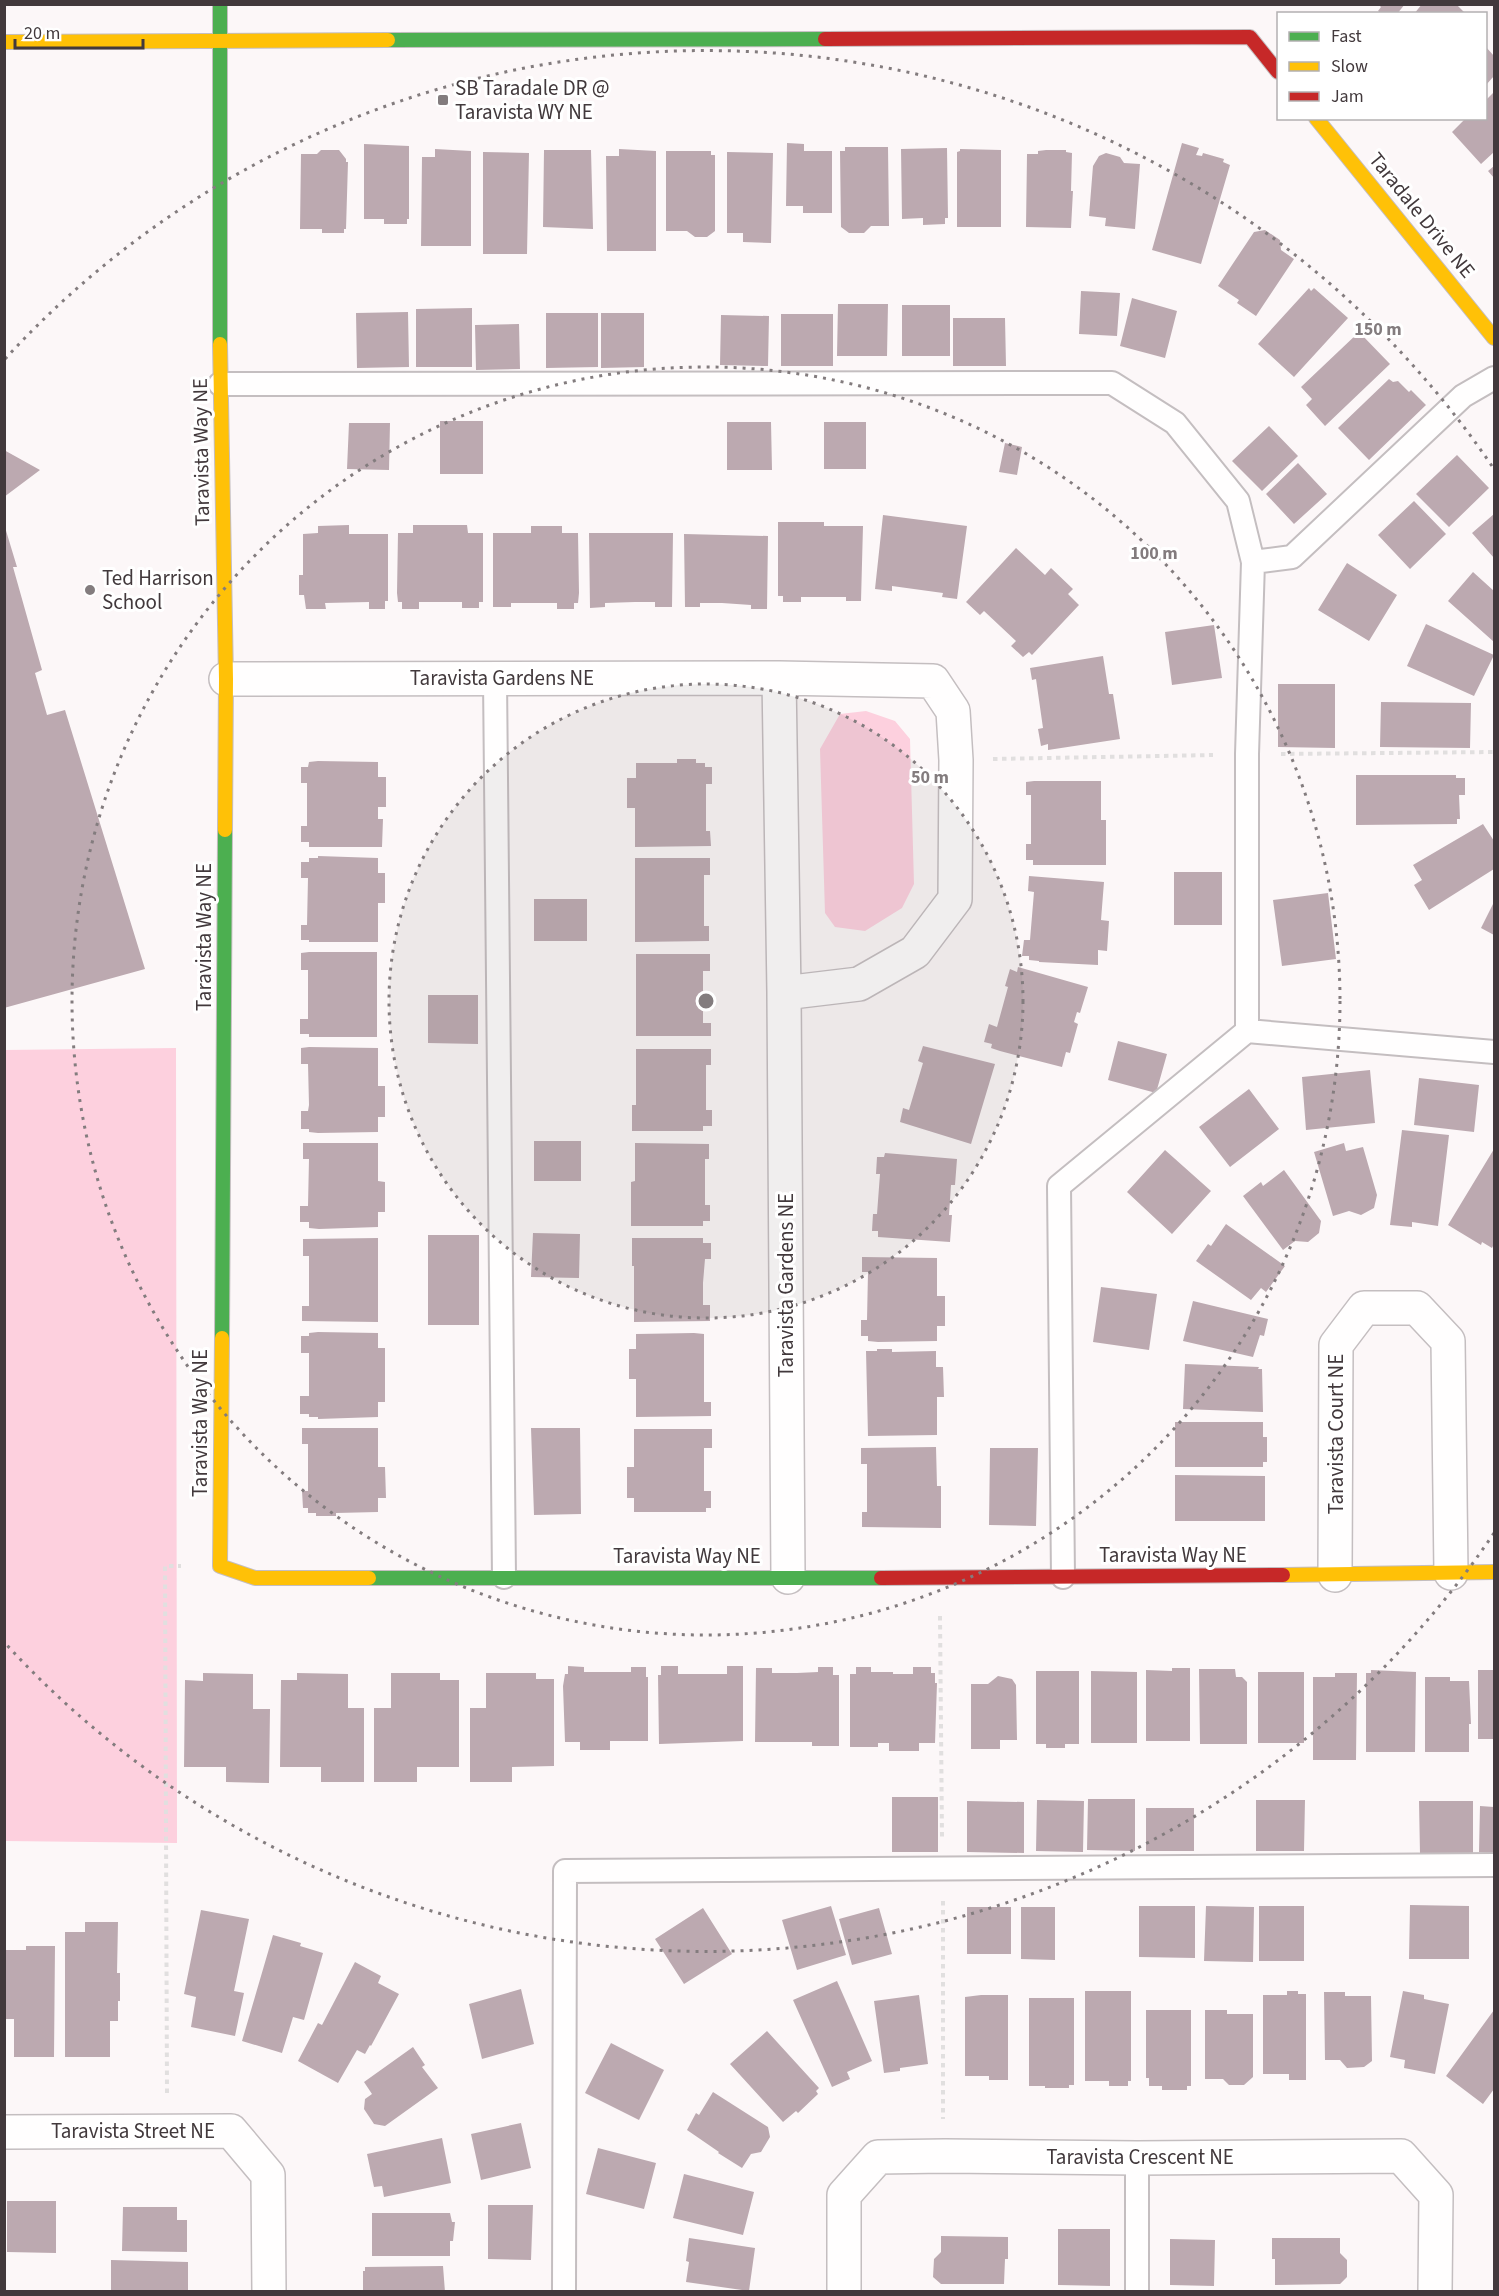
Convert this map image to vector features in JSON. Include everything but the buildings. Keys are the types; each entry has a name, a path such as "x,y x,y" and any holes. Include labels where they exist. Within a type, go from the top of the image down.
{"street":[{"name":"Taravista Way NE","path":"220,4 220,384 226,679 220,1566 255,1578 940,1579 1494,1572"},
{"path":"4,42 1250,37 1277,71"},
{"name":"Taradale Drive NE","path":"1318,120 1494,338"},
{"name":"Taravista Gardens NE","path":"226,679 779,678 933,681 953,711 956,760 955,899 915,952 859,984 784,993"},
{"name":"Taravista Gardens NE","path":"779,678 784,993 788,1577"},
{"name":"Taravista Court NE","path":"1335,1575 1336,1344 1364,1308 1417,1308 1448,1341 1451,1573"},
{"name":"Taravista Street NE","path":"4,2132 231,2131 268,2175 269,2292"},
{"name":"Taravista Crescent NE","path":"844,2292 844,2195 878,2157 945,2156 1137,2158 1401,2156 1436,2195 1435,2292"}],"lane":[{"path":"1253,562 1292,558 1463,396 1494,378"},
{"path":"220,384 1112,383 1175,423 1238,501 1253,562 1247,754 1247,1031"},
{"path":"495,679 504,1577"},
{"path":"1063,1577 1059,1186 1247,1031 1494,1052"},
{"path":"564,2292 565,1871 1494,1865"},
{"path":"1137,2158 1137,2292"}],"path":[{"path":"167,2130 165,1566 220,1566"}],"shaded area":[{"path":"866,711 895,721 910,739 914,884 902,908 865,931 835,927 825,913 820,749 840,714"},
{"path":"176,1048 177,1843 5,1841 5,1050"}],"traffic: fast":[{"path":"220,4 220,344"},
{"path":"388,40 825,39"},
{"path":"222,1338 225,830"},
{"path":"369,1578 881,1578"}],"traffic: slow":[{"path":"4,42 388,40"},
{"path":"1318,120 1494,338"},
{"path":"220,344 226,679 225,830"},
{"path":"222,1338 220,1566 255,1578 369,1578"},
{"path":"1283,1575 1494,1572"}],"traffic: jam":[{"path":"825,39 1250,37 1277,71"},
{"path":"881,1578 1283,1575"}],"place":[{"name":"SB Taradale DR @ Taravista WY NE","path":"443,100"},
{"name":"Ted Harrison School","path":"90,590"}]}
